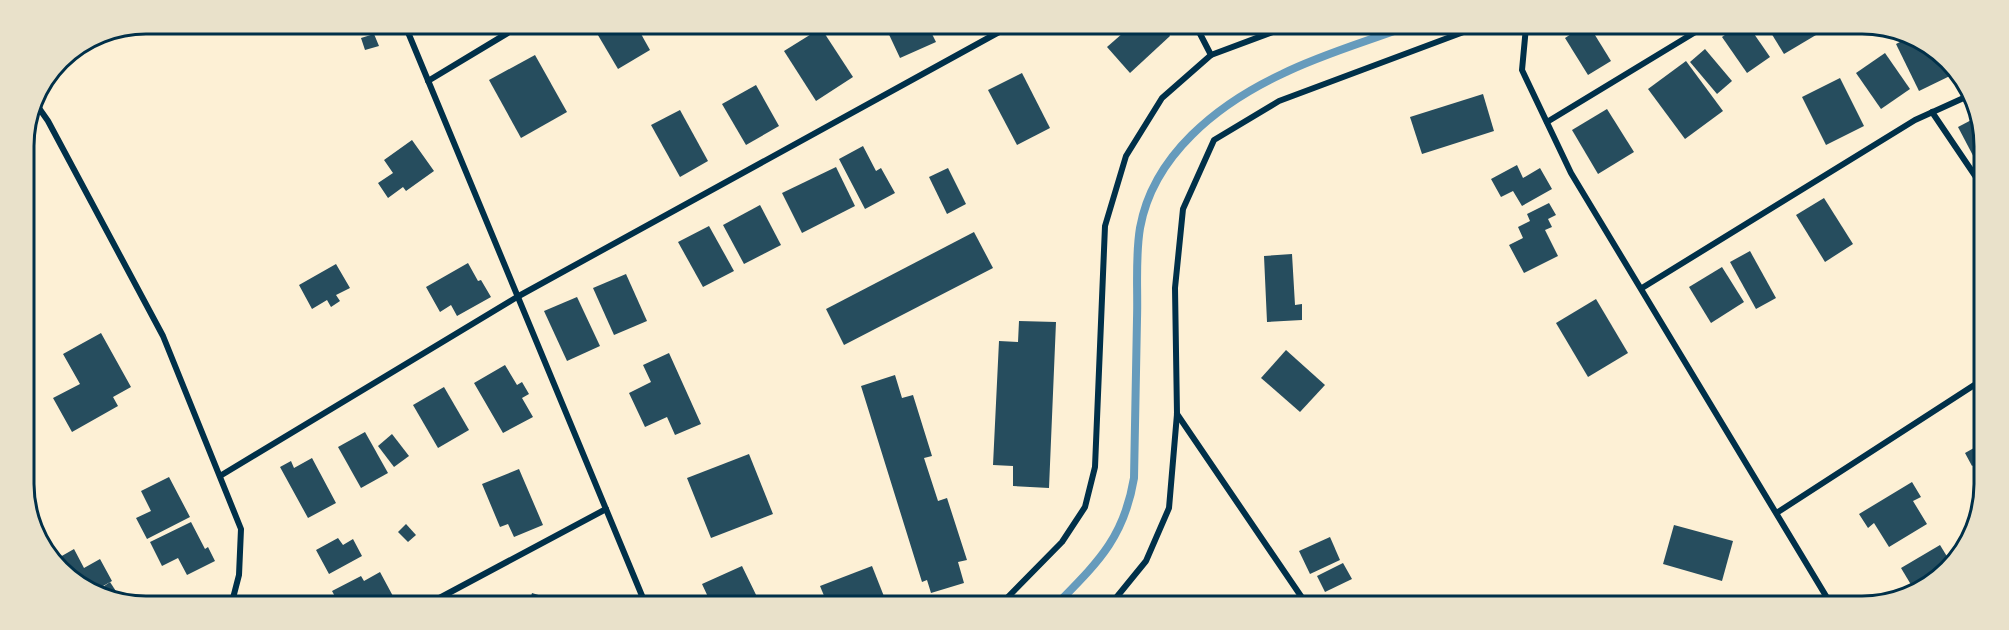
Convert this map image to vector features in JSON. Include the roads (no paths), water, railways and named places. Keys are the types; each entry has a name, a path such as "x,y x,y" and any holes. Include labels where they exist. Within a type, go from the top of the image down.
{"street":[{"path":"1200,34 1211,55"},
{"path":"1009,595 1062,542 1085,507 1095,467 1105,226 1126,156 1162,98 1211,55 1266,34"},
{"path":"1118,595 1146,561 1169,508 1177,414 1175,288 1183,209 1214,140 1279,101 1458,34"},
{"path":"1525,34 1522,70 1571,173 1827,595"},
{"path":"1547,122 1692,34"},
{"path":"409,35 642,596"},
{"path":"428,81 505,35"},
{"path":"220,476 517,297 995,35"},
{"path":"1642,288 1915,120 1963,98"},
{"path":"41,111 163,336 220,476 241,529 239,575 234,596"},
{"path":"1932,112 1974,174"},
{"path":"1778,512 1974,385"},
{"path":"1177,414 1301,595"},
{"path":"443,596 606,509"}],"waterway":[{"path":"1065,595 1107,548 1124,517 1130,499 1134,478 1138,239 1147,202 1159,177 1192,135 1235,100 1297,67 1385,34"}]}
